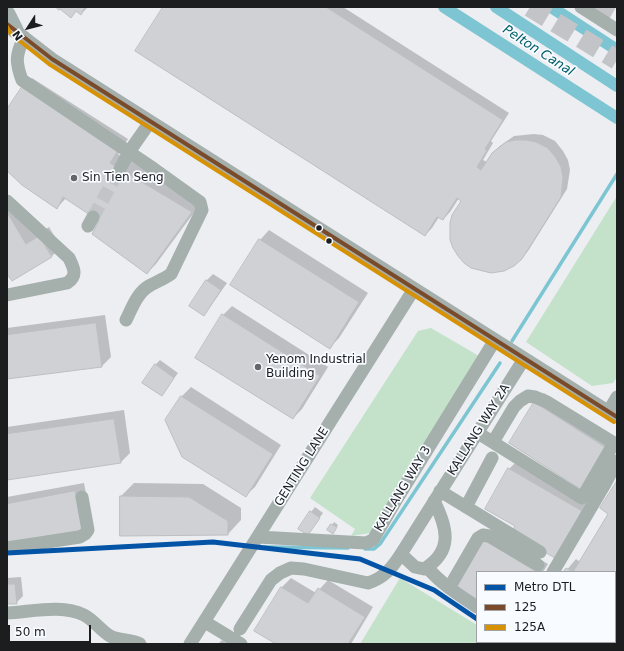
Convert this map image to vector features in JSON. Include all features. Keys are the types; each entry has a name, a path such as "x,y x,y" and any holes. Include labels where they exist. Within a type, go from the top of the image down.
{"main road":[{"path":"7,14 15,30"}],"street":[{"path":"581,7 617,30"},
{"path":"15,30 52,59 612,415 617,397"},
{"path":"15,30 17,65 22,80 200,202 202,210 171,274 148,287 136,299 126,320"},
{"path":"120,170 129,152 150,122"},
{"path":"7,201 68,258 73,266 74,274 73,280 67,283 7,295"},
{"name":"GENTING LANE","path":"190,644 414,289"},
{"name":"KALLANG WAY 3","path":"258,538 366,543 373,540 398,497 498,342"},
{"name":"KALLANG WAY 2A","path":"240,629 271,580 280,573 291,568 304,569 368,583 376,581 386,574 401,554 478,433 520,356"},
{"path":"478,433 582,498 614,443 547,402 528,396 514,407 493,442"},
{"path":"466,507 492,458"},
{"path":"554,571 617,461"},
{"path":"437,496 466,507 539,558 489,536 483,535 478,538 449,588"},
{"path":"401,554 415,567 424,568 432,564 443,550 446,537 437,496"},
{"path":"7,548 80,537 85,534 88,530 82,497"},
{"path":"427,567 434,576 476,606"},
{"path":"7,613 62,609 77,612 85,615 110,640 136,641 140,644"},
{"path":"205,622 241,644"}],"green space":[{"path":"617,196 617,377 613,383 592,386 526,342"},
{"path":"431,328 479,356 371,533 351,536 355,529 310,498 418,331"},
{"path":"400,578 476,624 476,643 507,644 360,644"}],"building":[{"path":"56,7 85,7 81,15 76,11 71,18"},
{"path":"163,7 326,7 503,120 485,149 487,150 477,167 481,170 492,153 506,142 526,140 536,142 548,148 561,167 563,177 561,197 522,259 514,266 504,271 491,273 471,268 458,256 450,240 450,223 452,215 461,201 457,198 443,220 437,217 425,236 135,51"},
{"name":"Sin Tien Seng","path":"22,87 119,149 110,163 192,212 147,274 92,234 99,221 63,197 57,209 22,185 7,171 7,109"},
{"path":"7,212 26,244 39,236 52,257 12,281 7,274"},
{"path":"259,239 359,302 330,349 230,285"},
{"path":"206,280 221,290 204,316 189,306"},
{"name":"Yenom Industrial Building","path":"222,314 320,376 293,419 195,358"},
{"path":"96,323 102,367 7,379 7,335"},
{"path":"155,364 174,378 162,396 142,383"},
{"path":"181,396 273,454 246,497 182,457 165,420"},
{"path":"534,402 608,449 582,490 509,443"},
{"path":"114,419 121,463 7,480 7,434"},
{"path":"508,468 582,511 555,558 511,533 515,526 485,509"},
{"path":"617,481 617,644 538,643 616,643 616,571 574,571 608,514 600,508"},
{"path":"75,491 83,530 7,543 7,504"},
{"path":"120,496 189,497 228,521 228,535 120,536"},
{"path":"310,511 320,518 308,535 298,529"},
{"path":"331,524 337,527 333,534 327,530"},
{"path":"484,540 535,571 476,571 476,604 454,591"},
{"path":"566,568 571,571 564,571"},
{"path":"7,584 15,584 17,604 7,604"},
{"path":"281,587 308,603 318,588 365,617 348,644 276,644 254,631"}],"waterway":[{"name":"Pelton Canal","path":"444,7 617,118"},
{"name":"Pelton Canal","path":"496,7 617,86"},
{"name":"Pelton Canal","path":"551,7 617,50"},
{"path":"512,341 617,174"},
{"path":"365,549 374,549 380,544 500,363"},
{"path":"264,547 348,548"}],"tunnel":[{"path":"530,7 617,60"},
{"path":"593,7 617,21"},
{"path":"93,217 120,169"}],"metro line":[{"name":"DTL","path":"7,553 213,542 360,559 434,590 476,618"}],"transit line":[{"name":"125","path":"7,24 52,59 617,417"},
{"name":"125A","path":"7,27 11,34 49,64 614,422"}],"place":[{"name":"Sin Tien Seng","path":"74,178"},
{"name":"Yenom Industrial Building","path":"258,367"}]}
